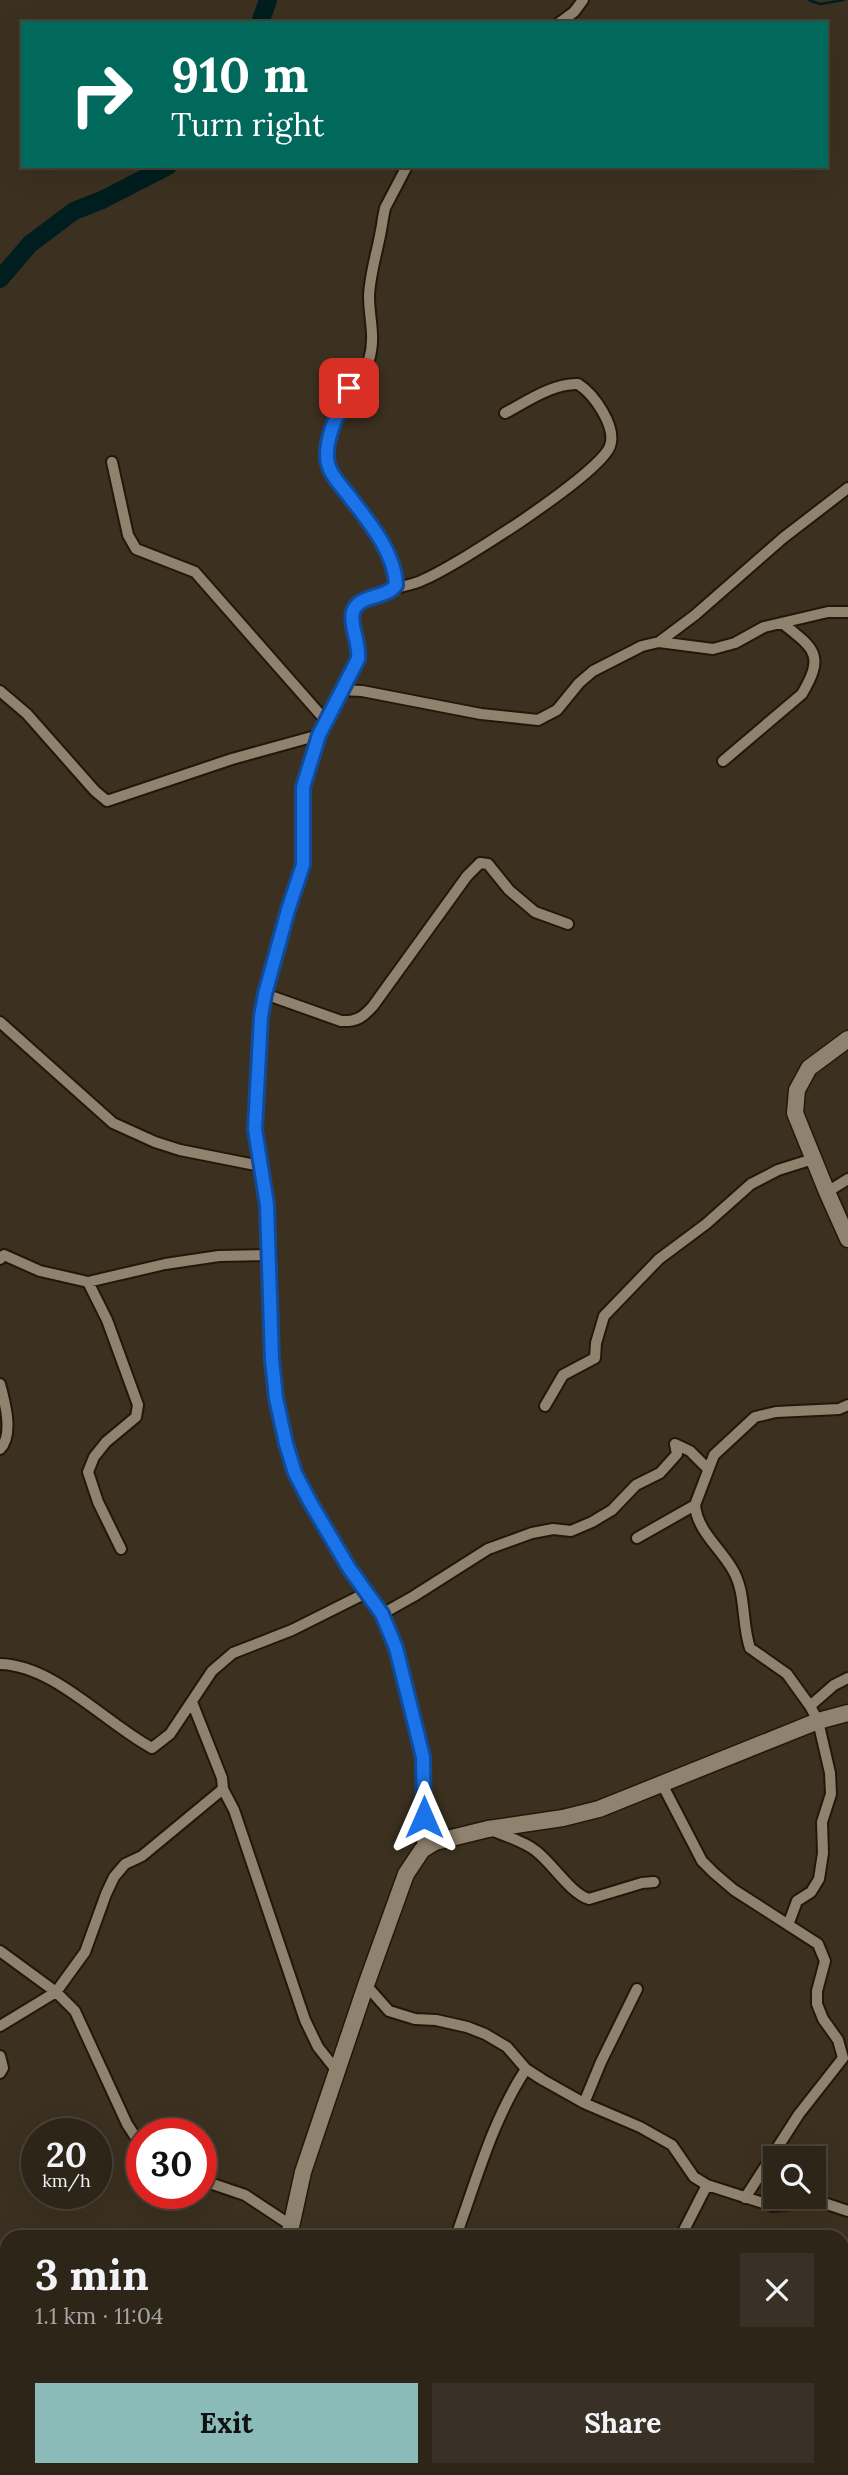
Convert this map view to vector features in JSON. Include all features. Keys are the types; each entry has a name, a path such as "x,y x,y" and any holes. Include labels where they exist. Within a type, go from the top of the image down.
{"street":[{"path":"562,21 574,12 583,0"},
{"path":"395,588 393,562 368,522 334,477 328,467 327,454 331,433 349,388 369,361 373,337 369,298 383,218 385,208 406,168"},
{"path":"422,1850 423,1757 396,1648 382,1614 310,1502 295,1473 276,1398 272,1360 271,1255 267,1205 255,1129 261,1016 288,910 302,873 303,787 319,735 359,652 351,614 353,608 357,603 395,588 424,580 487,543 584,475 600,462 611,444 611,426 591,396 578,384 565,385 546,392 505,414"},
{"path":"112,462 128,535 136,549 195,572 326,721"},
{"path":"659,642 695,615 783,538 848,488"},
{"path":"341,690 362,691 481,715 538,720 558,710 579,683 593,671 642,646 659,642 713,649 735,643 764,627 828,612 848,612"},
{"path":"723,761 802,694 810,681 816,658 811,649 782,623"},
{"path":"0,691 27,714 107,800 232,758 319,735"},
{"path":"265,994 341,1021 353,1022 362,1018 467,876 480,863 488,864 509,890 535,912 568,924"},
{"path":"0,1022 113,1123 180,1150 260,1166"},
{"path":"848,1039 809,1068 797,1090 795,1113 848,1239"},
{"path":"545,1406 563,1375 595,1358 596,1343 604,1316 659,1259 706,1224 751,1184 778,1170 813,1159"},
{"path":"827,1192 848,1178"},
{"path":"1,1256 40,1271 89,1282 165,1264 219,1256 271,1255"},
{"path":"89,1282 107,1320 138,1405 136,1416 106,1442 94,1457 88,1472 98,1502 121,1549"},
{"path":"0,1384 7,1432 6,1441 0,1449"},
{"path":"788,1925 797,1901 811,1892 817,1883 823,1853 822,1822 831,1794 831,1783 814,1713 788,1674 750,1648 738,1581 731,1566 714,1547 695,1505 715,1455 755,1417 763,1413 839,1409 848,1405"},
{"path":"382,1614 488,1549 532,1533 571,1531 592,1522 612,1510 636,1485 660,1473 677,1454 676,1444 690,1451 708,1469"},
{"path":"637,1538 695,1505"},
{"path":"0,1664 21,1667 58,1684 152,1748 170,1734 212,1671 233,1653 292,1630 366,1592"},
{"path":"814,1713 834,1685 848,1678"},
{"path":"192,1702 222,1777 223,1789 234,1810 305,2020 318,2047 337,2071"},
{"path":"291,2230 303,2172 366,1985 406,1874 422,1850 435,1842 488,1829 563,1818 599,1809 662,1784 814,1713 848,1713"},
{"path":"662,1784 702,1861 734,1890 818,1944 823,1952 824,1966 817,1991 817,2004 822,2019 838,2040 843,2058 799,2114 745,2198"},
{"path":"0,2026 57,1992 85,1952 106,1894 114,1877 125,1864 142,1856 223,1789"},
{"path":"488,1829 533,1849 556,1868 576,1894 589,1899 654,1882"},
{"path":"0,1951 57,1992 75,2011 126,2122"},
{"path":"366,1985 388,2011 476,2031 507,2048 526,2069 584,2103 640,2127 672,2145 694,2177 708,2185 773,2206 813,2202 848,2211"},
{"path":"584,2103 637,1989"},
{"path":"0,2056 4,2068 0,2073"},
{"path":"458,2230 490,2136 510,2093 526,2069"},
{"path":"217,2185 245,2195 290,2230"},
{"path":"684,2230 708,2185"}],"waterway":[{"path":"261,21 268,0"},
{"path":"809,0 820,4 844,0"},
{"path":"0,279 30,244 74,211 102,200 164,168"}],"route":[{"path":"349,388 331,433 327,454 328,467 393,562 396,585 390,592 357,603 353,608 351,614 358,659 319,735 303,787 302,873 288,910 265,994 261,1016 255,1129 267,1205 271,1255 272,1360 276,1398 286,1444 295,1473 310,1502 349,1568 382,1614 396,1648 423,1757 424,1817"}]}
